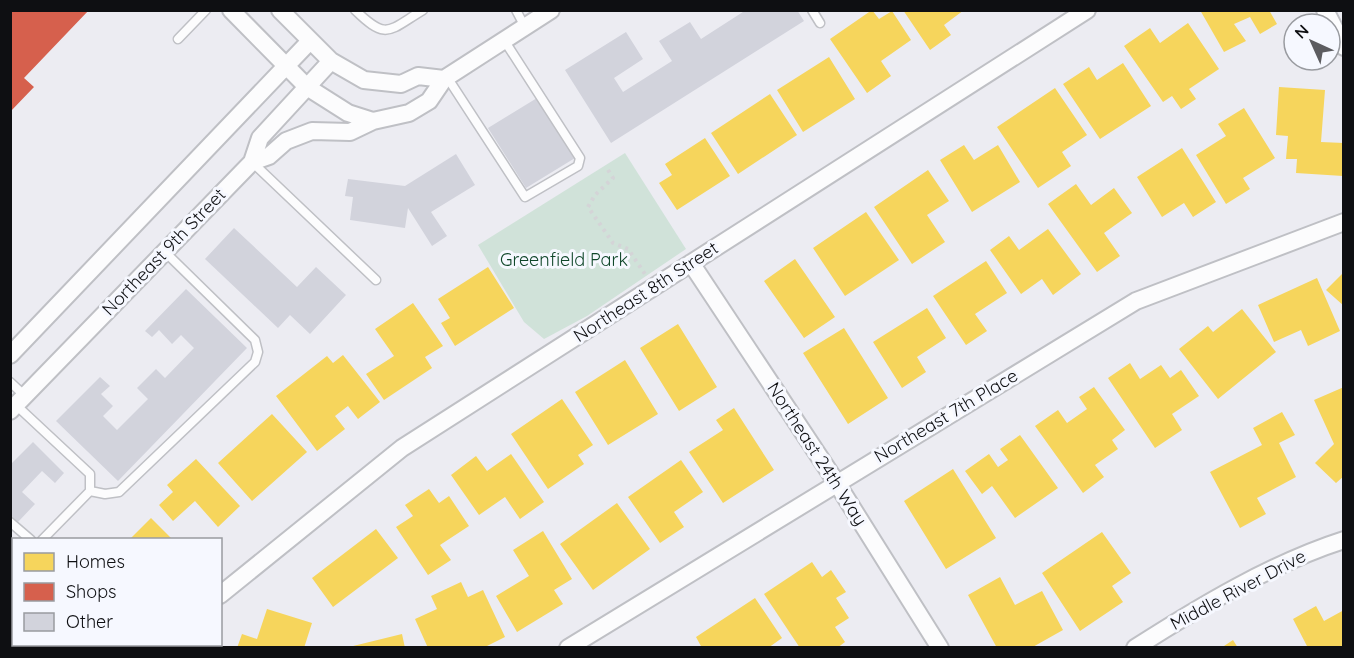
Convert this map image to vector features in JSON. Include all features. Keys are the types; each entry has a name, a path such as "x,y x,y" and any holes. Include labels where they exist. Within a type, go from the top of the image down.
{"street":[{"path":"231,10 307,87 348,113 373,121"},
{"path":"280,10 331,61 364,80 401,84 418,76 446,78"},
{"path":"252,162 269,156 286,141 312,131 350,132 373,121 409,113 429,101 446,78 551,10"},
{"name":"Northeast 8th Street","path":"222,593 402,448 1087,10"},
{"path":"1325,10 1344,47"},
{"path":"10,355 310,41"},
{"name":"Northeast 9th Street","path":"17,404 252,162 260,138 331,61"},
{"name":"Northeast 7th Place","path":"567,648 1136,301 1344,222"},
{"name":"Northeast 24th Way","path":"692,263 836,482 940,648"},
{"name":"Middle River Drive","path":"1135,648 1176,622 1308,551 1344,540"}],"lane":[{"path":"178,39 206,10"},
{"path":"355,10 374,28 381,31 389,30 423,10"},
{"path":"516,10 525,27"},
{"path":"812,10 820,23"},
{"path":"446,78 522,195 529,197 578,166 580,158 504,40"},
{"path":"252,162 376,280"},
{"path":"90,491 105,494 119,492 255,362 258,352 255,340 165,252"},
{"path":"10,382 17,404 90,474 90,491 44,538"},
{"path":"10,522 29,538"}],"path":[{"path":"608,170 613,178 595,195 588,207 613,243 628,249 639,263 652,288"}],"green space":[{"name":"Greenfield Park","path":"625,153 686,249 587,316 544,339 524,322 478,245"}],"building: Homes":[{"path":"872,10 879,19 892,11 911,40 881,61 891,76 867,93 830,39"},
{"path":"903,10 964,10 944,25 951,35 930,50"},
{"path":"1200,10 1269,10 1277,24 1260,34 1250,17 1234,24 1246,41 1224,52"},
{"path":"1188,23 1219,69 1189,89 1196,99 1181,109 1172,96 1163,102 1124,46 1150,28 1160,43"},
{"path":"829,57 855,99 803,132 777,90"},
{"path":"1123,63 1151,106 1100,139 1063,84 1089,67 1097,80"},
{"path":"1279,87 1325,90 1321,142 1344,143 1343,176 1296,173 1297,159 1286,159 1288,136 1276,135"},
{"path":"1055,88 1087,135 1062,152 1071,166 1038,188 997,127"},
{"path":"770,94 797,135 738,174 711,133"},
{"path":"1244,108 1275,158 1243,178 1250,189 1226,204 1196,155 1226,136 1218,124"},
{"path":"705,138 730,176 677,210 659,183 672,175 665,164"},
{"path":"964,145 974,160 998,145 1020,182 972,212 940,160"},
{"path":"1182,148 1216,202 1193,217 1184,203 1162,217 1137,177"},
{"path":"928,170 949,201 927,215 945,242 912,264 874,207"},
{"path":"1076,184 1091,205 1114,188 1132,213 1104,233 1120,256 1097,272 1048,204"},
{"path":"866,212 899,260 845,296 813,248"},
{"path":"1048,229 1081,274 1053,295 1042,279 1021,294 990,250 1009,236 1019,250"},
{"path":"795,259 835,317 804,338 764,281"},
{"path":"986,261 1007,293 975,314 987,331 966,345 933,296"},
{"path":"488,267 514,308 455,346 441,323 450,318 438,299"},
{"path":"1344,272 1344,306 1326,290"},
{"path":"1317,278 1340,331 1308,346 1301,330 1274,342 1258,305"},
{"path":"413,303 443,346 425,357 432,368 384,400 366,374 394,356 375,329"},
{"path":"927,308 946,338 917,357 926,372 902,388 873,342"},
{"path":"1242,309 1276,352 1218,399 1179,349 1208,326 1213,332"},
{"path":"678,324 717,387 679,411 640,348"},
{"path":"844,328 888,398 848,424 803,353"},
{"path":"343,355 380,402 358,419 348,406 335,416 345,429 317,451 276,396 327,356 333,363"},
{"path":"625,360 658,414 608,445 575,392"},
{"path":"1130,363 1140,379 1161,365 1170,378 1181,370 1199,396 1172,414 1182,430 1155,448 1108,378"},
{"path":"1094,387 1125,430 1112,440 1118,449 1095,465 1104,477 1083,493 1035,426 1058,410 1067,423 1087,409 1079,397"},
{"path":"1344,387 1344,476 1336,483 1315,463 1334,444 1314,400"},
{"path":"562,399 593,445 578,455 584,464 548,489 511,434"},
{"path":"734,408 774,470 723,503 689,452 723,430 716,420"},
{"path":"1282,412 1295,435 1279,443 1296,477 1257,498 1266,514 1240,528 1210,472 1262,445 1253,428"},
{"path":"272,414 307,452 252,501 218,463"},
{"path":"1020,435 1058,488 1015,518 992,486 982,494 965,471 989,454 998,467 1008,460 1000,449"},
{"path":"511,454 544,502 520,519 505,497 479,515 451,475 476,456 487,471"},
{"path":"196,459 240,506 218,527 195,501 173,521 159,505 173,492 167,485"},
{"path":"681,460 703,492 674,512 684,527 660,543 628,497"},
{"path":"953,469 996,538 946,569 904,501"},
{"path":"429,489 439,503 449,496 469,526 440,545 451,560 428,575 396,527 413,516 405,505"},
{"path":"617,503 650,549 593,590 560,544"},
{"path":"151,518 171,538 131,538"},
{"path":"376,529 398,558 333,607 312,578"},
{"path":"543,531 572,579 554,590 563,604 517,632 496,596 529,576 513,550"},
{"path":"1102,532 1131,573 1112,586 1123,602 1080,631 1042,573"},
{"path":"812,562 822,577 831,570 846,592 836,598 849,618 835,627 845,642 837,648 800,648 764,594"},
{"path":"1000,577 1015,605 1042,591 1063,630 1031,648 997,648 968,595"},
{"path":"461,582 468,597 483,590 505,637 483,648 428,648 415,619 437,609 431,596"},
{"path":"755,598 782,638 768,648 702,648 696,637"},
{"path":"1316,606 1324,621 1344,610 1344,648 1308,648 1293,619"},
{"path":"267,609 312,623 304,648 237,648 242,634 257,639"},
{"path":"402,634 405,648 349,648 349,647"},
{"path":"1233,640 1238,648 1221,648"},
{"path":"12,644 12,646 50,646 48,648 10,648"}],"building: Shops":[{"path":"10,10 89,10 24,78 34,87 10,112"}],"building: Other":[{"path":"746,10 797,10 804,21 611,143 565,70 626,32 643,59 614,78 623,92 672,61 659,41 690,22 701,39"},
{"path":"537,98 575,158 526,188 488,128"},
{"path":"456,154 475,185 431,212 447,236 432,246 408,208 405,228 350,220 353,197 345,196 348,179 405,186"},
{"path":"234,228 297,287 316,267 346,295 310,334 290,315 278,328 205,259"},
{"path":"186,289 247,348 118,481 56,421 100,377 110,386 101,394 113,406 103,416 117,430 148,399 137,388 156,369 165,378 194,348 181,335 172,344 159,330 152,337 145,331"},
{"path":"33,442 64,473 55,483 42,471 22,492 35,504 18,522 10,515 10,465"}]}
